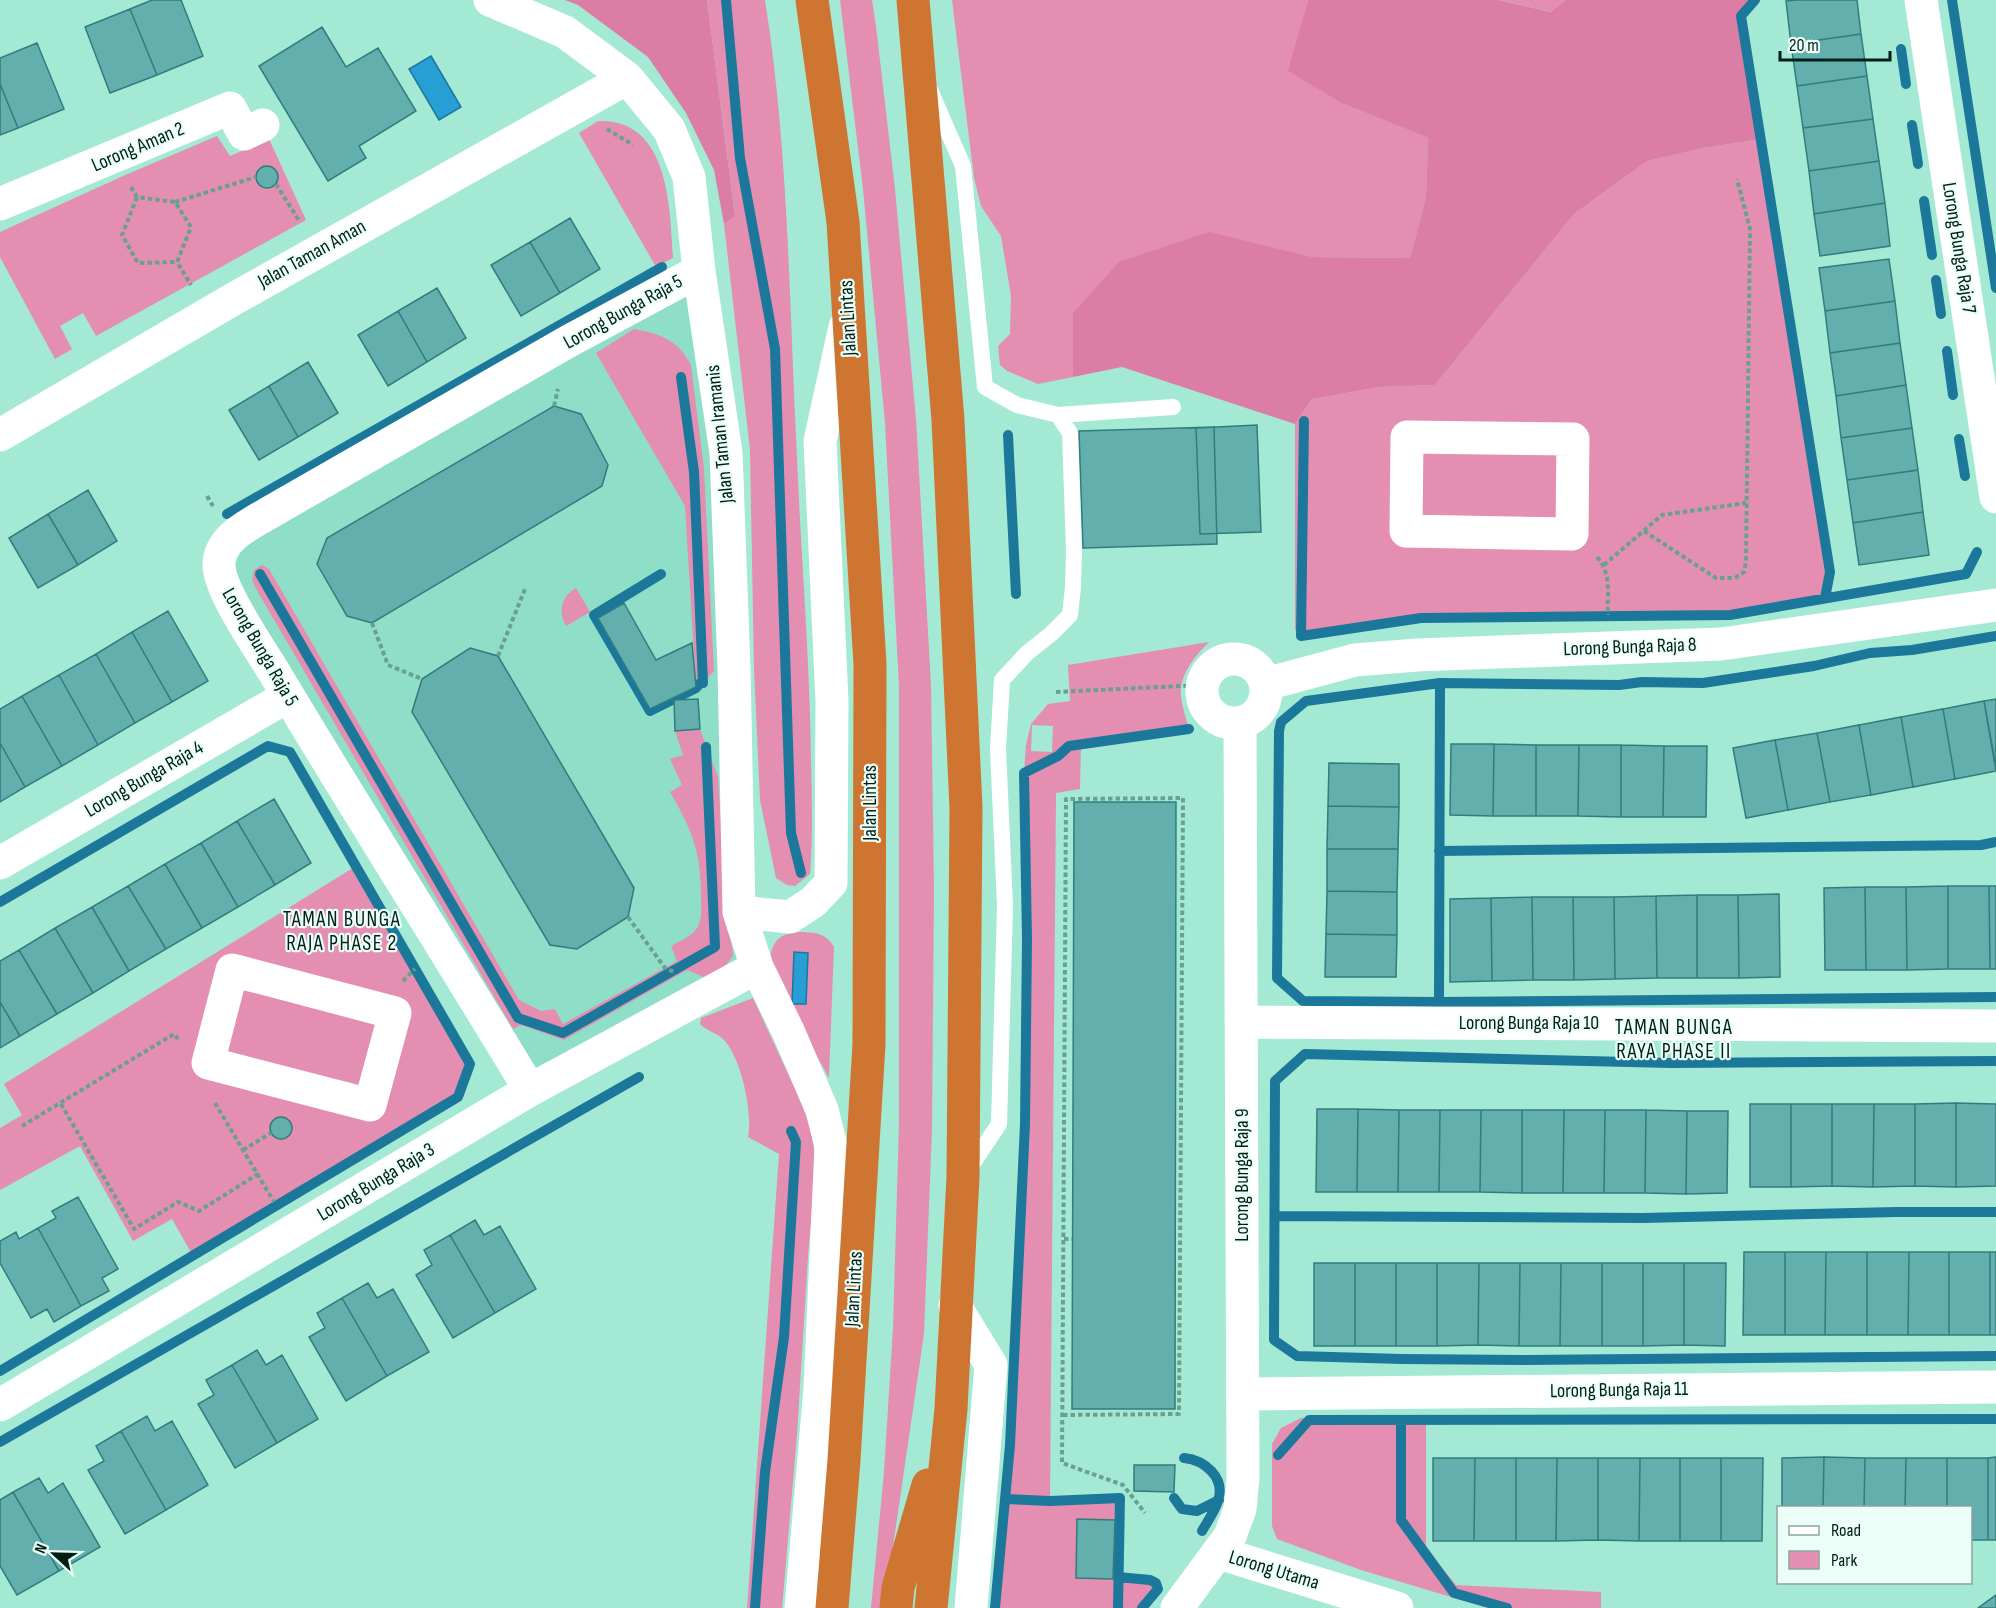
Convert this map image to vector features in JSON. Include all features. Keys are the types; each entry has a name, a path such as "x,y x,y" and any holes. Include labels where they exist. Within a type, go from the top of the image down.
{"highway":[{"name":"Jalan Lintas","path":"812,0 843,222 870,664 869,1044 845,1449 832,1608"},
{"path":"913,0 948,420 966,808 963,1177 951,1409 931,1608"},
{"path":"896,1608 898,1588 951,1409"}],"street":[{"name":"Jalan Taman Iramanis","path":"490,0 565,32 627,78 669,129 689,177 699,271 726,453 734,668 739,912 757,967 789,1033 822,1110 831,1146 820,1388 801,1608"},
{"name":"Lorong Bunga Raja 7","path":"1921,0 1996,497"},
{"name":"Jalan Taman Aman","path":"0,435 237,297 627,78"},
{"name":"Lorong Aman 2","path":"0,204 230,108 244,134 263,125"},
{"name":"Lorong Bunga Raja 5","path":"530,1090 288,696 223,585 219,564 225,544 237,533 267,514 569,341 699,271"},
{"path":"739,912 790,916 813,902 831,884 832,701 820,441 848,315"},
{"path":"1407,437 1574,439 1572,534 1406,531 1407,437"},
{"name":"Lorong Bunga Raja 8","path":"1266,684 1355,660 1418,655 1721,644 1996,605"},
{"path":"1227,659 1240,659 1252,664 1261,672 1266,684 1266,697 1261,709 1251,718 1240,723 1227,723 1215,718 1207,709 1202,697 1202,685 1207,673 1216,663 1227,659"},
{"name":"Lorong Bunga Raja 4","path":"0,863 288,696"},
{"name":"Lorong Bunga Raja 9","path":"1177,1608 1230,1536 1240,1509 1244,1451 1240,723"},
{"name":"Lorong Bunga Raja 3","path":"0,1405 530,1090 757,967"},
{"path":"232,970 395,1013 370,1106 208,1063 232,970"},
{"name":"Lorong Bunga Raja 10","path":"1241,1022 1996,1026"},
{"path":"955,1306 991,1365 971,1608"},
{"name":"Lorong Bunga Raja 11","path":"1242,1394 1996,1387"},
{"name":"Lorong Utama","path":"1219,1553 1397,1608"}],"lane":[{"path":"920,67 963,166 985,387 1017,405 1058,416 1173,407"},
{"path":"963,1177 999,1124 1005,905 998,748 1002,680 1027,652 1051,634 1070,615 1074,551 1070,433 1058,416"}],"path":[{"path":"599,126 626,139 635,147"},
{"path":"128,183 137,197 176,202 256,177"},
{"path":"1644,531 1716,578 1735,579 1743,572 1746,562 1750,229 1737,180"},
{"path":"276,184 305,231"},
{"path":"137,197 122,235 138,263 177,262"},
{"path":"176,202 191,227 177,262"},
{"path":"177,262 196,293"},
{"path":"1604,565 1662,515 1746,503"},
{"path":"1572,534 1604,565 1609,584 1608,615"},
{"path":"498,656 525,589"},
{"path":"372,623 387,665 422,679"},
{"path":"1056,692 1202,685"},
{"path":"1063,1415 1179,1414 1178,1238 1183,798 1066,799 1062,1463 1123,1485 1146,1513"},
{"path":"628,917 665,968"},
{"path":"22,1126 174,1034 180,1043"},
{"path":"213,1099 275,1203"},
{"path":"61,1104 134,1229 178,1202 200,1211 258,1174"},
{"path":"243,1150 271,1133"},
{"path":"1064,1239 1072,1239"}],"shaded area":[{"path":"565,0 707,0 735,216 724,224 714,170 686,113 648,57 578,5"},
{"path":"1308,0 1499,0 1551,12 1566,0 1755,0 1741,16 1760,139 1704,148 1647,161 1574,214 1435,385 1380,387 1312,399 1295,424 1122,367 1073,377 1073,313 1119,262 1209,232 1313,257 1410,258 1426,197 1428,138 1341,103 1288,71"},
{"path":"699,271 757,967 530,1090 223,585 225,544"}],"green space":[{"path":"707,0 765,0 779,114 787,228 812,789 810,874 795,886 787,885 776,878 760,800 754,670 750,450 724,224 735,215"},
{"path":"840,0 872,0 876,26 895,189 916,419 931,685 934,890 932,1129 924,1334 884,1608 871,1608 884,1472 893,1328 899,1123 899,687 885,423 863,189"},
{"path":"952,0 1308,0 1289,71 1341,103 1428,138 1426,197 1410,258 1313,257 1209,233 1073,313 1073,377 1038,384 1007,371 1000,365 998,346 1010,334 1011,296 1001,236 981,206 974,178"},
{"path":"1500,0 1566,0 1552,12"},
{"path":"598,121 621,124 639,134 652,150 661,169 667,191 673,258 656,267 579,133"},
{"path":"217,136 230,156 269,139 306,220 96,336 83,313 60,326 72,349 55,359 0,257 0,232"},
{"path":"1760,139 1830,572 1825,598 1730,615 1421,618 1301,636 1295,630 1295,424 1312,399 1380,387 1435,385 1574,214 1647,161 1704,148"},
{"path":"634,329 668,340 686,356 691,365 704,469 714,671 696,687 685,506 596,353"},
{"path":"262,565 269,569 519,1000 541,1011 555,1009 563,1024 677,961 671,946 692,934 699,924 701,880 697,854 684,818 670,792 682,785 670,759 683,755 675,731 700,729 718,777 725,888 733,956 725,966 706,978 687,970 564,1040 521,1025 513,1029 255,587 252,579 254,570"},
{"path":"576,588 590,612 566,626 562,615 562,605 567,596"},
{"path":"1209,642 1185,673 1181,688 1183,708 1189,729 1081,745 1080,789 1056,793 1050,1500 1120,1498 1118,1576 1150,1580 1156,1583 1158,1589 1142,1608 995,1608 1010,1445 1025,1124 1027,939 1024,773 1026,745 1031,724 1048,704 1070,701 1068,665","holes":["1032,725 1053,726 1052,752 1031,751","1077,1519 1115,1520 1113,1579"]},
{"path":"356,866 470,1064 458,1097 193,1256 172,1219 133,1241 80,1146 0,1190 0,1128 22,1115 4,1084"},
{"path":"799,932 819,934 831,942 834,947 829,1078 807,1039 770,957 779,938"},
{"path":"753,998 802,1104 811,1130 816,1163 782,1608 747,1608 779,1154 748,1137 747,1100 735,1058 723,1039 700,1024 701,1018"},
{"path":"1426,1417 1426,1548 1456,1585 1601,1592 1601,1608 1488,1608 1361,1570 1277,1539 1272,1526 1272,1444 1281,1428 1301,1418"}],"water":[{"path":"431,56 461,107 439,120 409,69"},
{"path":"794,952 808,953 806,1004 792,1004"}],"building":[{"path":"152,0 181,0 203,56 157,75 130,9"},
{"path":"1857,0 1861,34 1791,44 1786,1"},
{"path":"130,9 157,75 110,93 85,27"},
{"path":"322,27 346,67 378,48 416,111 359,146 366,158 328,181 259,66"},
{"path":"1861,34 1867,76 1797,86 1791,44"},
{"path":"37,43 64,109 18,128 0,84 0,58"},
{"path":"1867,76 1873,119 1803,128 1797,86"},
{"path":"0,84 18,128 0,135"},
{"path":"1873,119 1879,161 1809,171 1803,128"},
{"path":"1879,161 1885,203 1814,214 1809,171"},
{"path":"267,166 277,173 278,177 271,187 267,188 257,181 256,177 263,167"},
{"path":"1885,203 1890,246 1820,256 1814,214"},
{"path":"570,218 600,269 560,293 530,242"},
{"path":"530,242 560,293 521,316 491,265"},
{"path":"1889,259 1895,301 1825,311 1819,268"},
{"path":"437,288 466,338 427,362 398,311"},
{"path":"1895,301 1900,343 1830,353 1825,311"},
{"path":"398,311 427,362 388,386 358,335"},
{"path":"1900,343 1906,385 1836,396 1830,353"},
{"path":"308,362 338,413 298,437 269,386"},
{"path":"1906,385 1912,428 1841,438 1836,396"},
{"path":"269,386 298,437 259,460 229,410"},
{"path":"554,406 581,414 608,465 602,486 372,623 347,616 317,564 327,538"},
{"path":"1257,425 1261,532 1200,534 1196,428"},
{"path":"1214,427 1217,544 1083,548 1079,431"},
{"path":"1912,428 1918,470 1847,480 1841,438"},
{"path":"1918,470 1923,512 1853,523 1847,480"},
{"path":"88,490 117,541 78,565 48,514"},
{"path":"1923,512 1929,555 1859,565 1853,523"},
{"path":"48,514 78,565 38,588 9,538"},
{"path":"624,603 656,660 692,643 696,687 650,709 598,618"},
{"path":"168,611 208,681 172,702 132,632"},
{"path":"132,632 172,702 135,723 96,654"},
{"path":"470,648 498,656 634,888 628,917 577,949 550,945 412,712 422,679"},
{"path":"96,654 135,723 98,745 59,675"},
{"path":"59,675 98,745 62,766 22,696"},
{"path":"22,696 62,766 25,787 0,743 0,709"},
{"path":"698,699 700,729 675,731 674,700"},
{"path":"1996,699 1996,767 1984,701"},
{"path":"1984,701 1996,771 1955,779 1943,709"},
{"path":"1943,709 1955,779 1913,787 1901,717"},
{"path":"1901,717 1913,787 1871,795 1859,725"},
{"path":"1859,725 1871,795 1830,802 1817,733"},
{"path":"1817,733 1830,802 1788,810 1775,740"},
{"path":"1775,740 1788,810 1746,818 1733,748"},
{"path":"0,743 25,787 0,802"},
{"path":"1451,744 1494,744 1493,816 1450,815"},
{"path":"1494,744 1536,745 1536,816 1493,816"},
{"path":"1536,745 1579,745 1578,816 1536,816"},
{"path":"1579,745 1621,745 1621,817 1578,816"},
{"path":"1621,745 1664,746 1663,817 1621,817"},
{"path":"1664,746 1707,746 1706,817 1663,817"},
{"path":"1329,763 1399,764 1399,807 1328,806"},
{"path":"274,799 311,863 275,885 237,821"},
{"path":"1074,802 1176,802 1175,1409 1072,1409"},
{"path":"1328,806 1399,807 1398,849 1327,849"},
{"path":"237,821 275,885 238,907 201,843"},
{"path":"201,843 238,907 202,928 165,864"},
{"path":"1327,849 1398,849 1397,892 1327,891"},
{"path":"165,864 202,928 166,949 128,886"},
{"path":"128,886 166,949 129,971 92,907"},
{"path":"1948,886 1989,886 1990,969 1948,969"},
{"path":"1948,886 1948,969 1907,970 1906,887"},
{"path":"1989,886 1996,886 1996,969 1990,969"},
{"path":"1865,887 1906,887 1907,970 1866,970"},
{"path":"1865,887 1866,970 1825,970 1824,888"},
{"path":"1327,891 1397,892 1397,935 1326,934"},
{"path":"1779,894 1780,977 1739,978 1738,895"},
{"path":"1697,895 1738,895 1739,978 1697,978"},
{"path":"1697,895 1697,978 1657,978 1656,896"},
{"path":"1656,896 1657,978 1615,979 1614,897"},
{"path":"1532,897 1573,897 1574,980 1533,980"},
{"path":"1532,897 1533,980 1492,981 1491,898"},
{"path":"1573,897 1614,897 1615,979 1574,980"},
{"path":"1491,898 1492,981 1450,982 1450,899"},
{"path":"92,907 129,971 93,993 55,928"},
{"path":"55,928 93,993 57,1014 19,950"},
{"path":"1326,934 1397,935 1396,977 1325,977"},
{"path":"19,950 57,1014 20,1036 0,1002 0,961"},
{"path":"0,1002 20,1036 0,1048"},
{"path":"1956,1103 1996,1104 1996,1186 1956,1187"},
{"path":"1956,1103 1956,1187 1915,1186 1915,1104"},
{"path":"1750,1104 1791,1104 1791,1187 1750,1187"},
{"path":"1791,1104 1832,1104 1832,1186 1791,1187"},
{"path":"1832,1104 1874,1104 1873,1187 1832,1186"},
{"path":"1874,1104 1915,1104 1915,1186 1873,1187"},
{"path":"1317,1109 1358,1109 1357,1192 1316,1192"},
{"path":"1358,1109 1399,1110 1398,1192 1357,1192"},
{"path":"1399,1110 1440,1110 1439,1192 1398,1192"},
{"path":"1440,1110 1481,1110 1480,1192 1439,1192"},
{"path":"1481,1110 1522,1110 1522,1193 1480,1192"},
{"path":"1522,1110 1564,1110 1563,1193 1522,1193"},
{"path":"1564,1110 1605,1110 1604,1193 1563,1193"},
{"path":"1605,1110 1646,1110 1645,1193 1604,1193"},
{"path":"1646,1110 1687,1111 1686,1194 1645,1193"},
{"path":"1687,1111 1728,1111 1727,1193 1686,1194"},
{"path":"281,1117 289,1120 292,1128 289,1136 281,1139 273,1136 270,1128 273,1120"},
{"path":"78,1197 118,1269 102,1278 109,1291 81,1306 38,1228 56,1218 52,1211"},
{"path":"475,1220 484,1235 500,1226 536,1289 495,1313 450,1235"},
{"path":"38,1228 81,1306 54,1322 47,1309 31,1318 0,1263 0,1241 16,1232 19,1239"},
{"path":"450,1235 495,1313 453,1338 416,1275 432,1265 424,1250"},
{"path":"1744,1252 1785,1252 1785,1335 1743,1335"},
{"path":"1785,1252 1826,1252 1825,1335 1785,1335"},
{"path":"1826,1252 1867,1252 1867,1335 1825,1335"},
{"path":"1867,1252 1909,1252 1908,1335 1867,1335"},
{"path":"1909,1252 1949,1252 1949,1335 1908,1335"},
{"path":"1949,1252 1990,1252 1990,1335 1949,1335"},
{"path":"1990,1252 1996,1252 1996,1335 1990,1335"},
{"path":"1314,1263 1355,1263 1355,1346 1314,1346"},
{"path":"1355,1263 1396,1263 1396,1346 1355,1346"},
{"path":"1396,1263 1437,1263 1437,1346 1396,1346"},
{"path":"1437,1263 1479,1263 1478,1345 1437,1346"},
{"path":"1479,1263 1520,1263 1519,1346 1478,1345"},
{"path":"1520,1263 1561,1263 1560,1346 1519,1346"},
{"path":"1561,1263 1602,1263 1602,1346 1560,1346"},
{"path":"1602,1263 1643,1263 1643,1346 1602,1346"},
{"path":"1643,1263 1684,1263 1684,1345 1643,1346"},
{"path":"1684,1263 1726,1263 1725,1346 1684,1345"},
{"path":"368,1283 377,1298 393,1289 429,1352 387,1376 342,1298"},
{"path":"342,1298 387,1376 346,1401 309,1337 325,1328 317,1313"},
{"path":"257,1350 266,1365 282,1355 318,1419 277,1443 232,1365"},
{"path":"232,1365 277,1443 235,1468 198,1404 214,1395 206,1380"},
{"path":"147,1416 155,1431 172,1421 208,1485 166,1510 121,1431"},
{"path":"121,1431 166,1510 125,1534 88,1470 104,1461 96,1446"},
{"path":"1824,1457 1865,1458 1864,1506 1823,1506"},
{"path":"1824,1457 1823,1506 1782,1506 1782,1458"},
{"path":"1996,1457 1996,1540 1988,1540 1988,1458"},
{"path":"1433,1458 1475,1458 1474,1541 1433,1541"},
{"path":"1475,1458 1516,1458 1516,1541 1474,1541"},
{"path":"1516,1458 1557,1458 1556,1541 1516,1541"},
{"path":"1557,1458 1598,1458 1598,1540 1556,1541"},
{"path":"1598,1458 1640,1458 1639,1541 1598,1540"},
{"path":"1640,1458 1680,1458 1680,1541 1639,1541"},
{"path":"1680,1458 1721,1458 1721,1541 1680,1541"},
{"path":"1721,1458 1763,1458 1762,1541 1721,1541"},
{"path":"1865,1458 1906,1458 1905,1506 1864,1506"},
{"path":"1906,1458 1947,1458 1947,1506 1905,1506"},
{"path":"1947,1458 1988,1458 1988,1540 1972,1540 1972,1506 1947,1506"},
{"path":"1134,1465 1175,1465 1174,1492 1134,1491"},
{"path":"39,1478 48,1493 63,1483 100,1547 59,1571 13,1492"},
{"path":"13,1492 59,1571 17,1595 0,1566 0,1500"},
{"path":"1077,1519 1115,1520 1113,1579 1076,1578"},
{"path":"1996,1595 1996,1608 1978,1608"}],"waterway":[{"path":"726,0 740,158 775,349 791,833 801,873"},
{"path":"1755,0 1741,16 1830,572 1825,598"},
{"path":"1952,0 1996,288"},
{"path":"1901,49 1906,84"},
{"path":"1912,125 1918,164"},
{"path":"1924,201 1932,255"},
{"path":"227,514 662,267"},
{"path":"1936,280 1941,314"},
{"path":"1947,351 1953,395"},
{"path":"681,377 694,472 703,683"},
{"path":"1304,421 1301,636 1421,618 1730,615 1966,574 1977,552"},
{"path":"1008,435 1016,594"},
{"path":"1959,439 1965,476"},
{"path":"260,574 518,1018 563,1033 715,947 706,747"},
{"path":"661,574 594,615 650,711 696,688 703,680"},
{"path":"1996,636 1912,650 1870,653 1814,666 1703,683 1642,682 1619,685 1440,683 1306,701 1281,722 1279,731 1277,978 1303,1001 1996,997"},
{"path":"1439,1002 1440,683"},
{"path":"995,1608 1010,1445 1025,1124 1027,939 1024,773 1058,756 1069,746 1189,729"},
{"path":"0,902 268,746 290,752 470,1064 458,1097 0,1371"},
{"path":"1439,851 1981,845 1996,842"},
{"path":"1996,1061 1671,1063 1305,1054 1275,1081 1274,1340 1297,1356 1402,1359 1996,1356"},
{"path":"0,1442 639,1077"},
{"path":"755,1608 765,1472 784,1337 796,1142 791,1131"},
{"path":"1275,1216 1643,1218 1996,1212"},
{"path":"1278,1455 1309,1420 1996,1419"},
{"path":"1401,1420 1401,1520 1454,1593 1507,1608"},
{"path":"1184,1458 1206,1466 1212,1471 1219,1484 1217,1505 1202,1531"},
{"path":"1005,1499 1050,1501 1120,1498 1118,1608"},
{"path":"1174,1498 1182,1509 1197,1511 1219,1500"},
{"path":"1118,1577 1150,1580 1156,1583 1158,1589 1142,1608"}],"district":[{"name":"TAMAN BUNGA RAJA PHASE 2","path":"342,931"},
{"name":"TAMAN BUNGA RAYA PHASE II","path":"1674,1039"}]}
